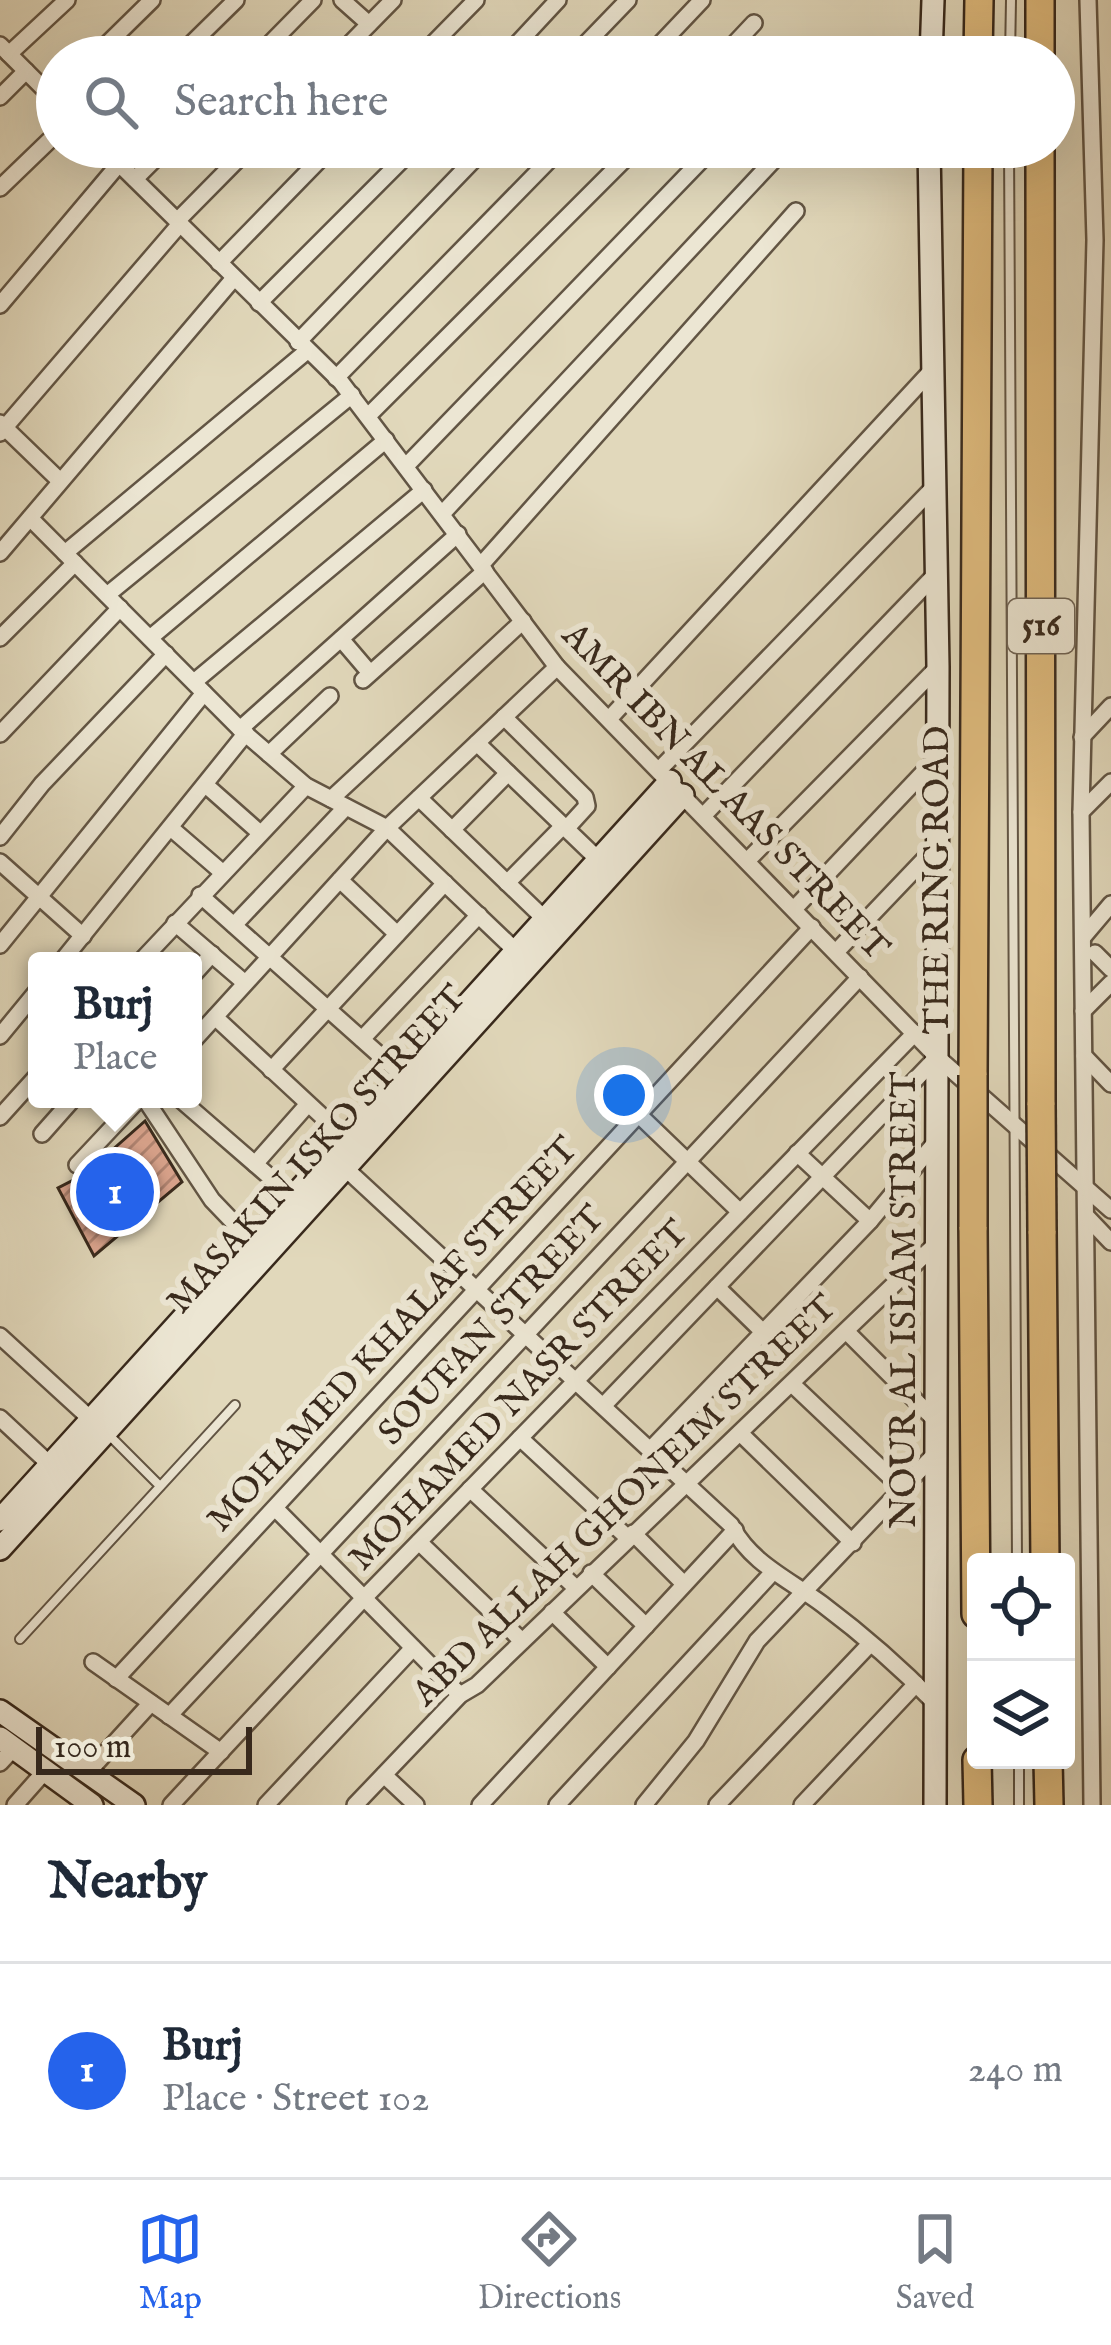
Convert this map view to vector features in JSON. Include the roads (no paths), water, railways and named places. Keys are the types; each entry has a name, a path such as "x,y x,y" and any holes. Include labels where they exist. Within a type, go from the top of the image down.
{"highway":[{"path":"978,36 979,0"},
{"path":"1040,0 1040,36"},
{"name":"THE RING ROAD","path":"976,1553 978,168"},
{"name":"516","path":"1040,168 1045,1553"},
{"path":"977,1769 978,1805"},
{"path":"1048,1769 1049,1805"}],"street":[{"path":"36,80 5,50 67,0"},
{"path":"115,36 152,0"},
{"path":"204,36 236,0"},
{"path":"277,36 314,0"},
{"path":"343,0 369,24"},
{"path":"357,36 393,0"},
{"path":"441,36 476,0"},
{"path":"525,36 558,0"},
{"path":"593,36 628,0"},
{"path":"668,36 702,0"},
{"path":"932,36 933,0"},
{"path":"1088,0 1095,240 1081,812 1092,1805"},
{"path":"742,36 754,23"},
{"path":"0,97 26,71"},
{"path":"0,188 36,154"},
{"path":"0,305 116,168"},
{"name":"AMR IBN AL AAS STREET","path":"123,168 352,395 557,667 937,1057 1111,1210"},
{"path":"135,179 146,168"},
{"path":"60,481 2,428 230,168"},
{"path":"219,263 312,168"},
{"path":"259,303 394,168"},
{"path":"0,638 70,558 302,346 467,168"},
{"path":"336,378 541,168"},
{"path":"368,416 514,276 617,168"},
{"path":"406,466 694,168"},
{"path":"442,514 766,168"},
{"name":"NOUR AL ISLAM STREET","path":"929,168 938,667 934,1144 940,1708 935,1805"},
{"path":"340,639 366,676 483,568 796,211"},
{"path":"0,553 234,278"},
{"path":"609,719 934,368"},
{"path":"107,596 352,395"},
{"path":"150,638 386,440"},
{"path":"671,782 936,485"},
{"path":"0,945 199,688 424,490"},
{"path":"30,518 243,731 306,786 387,828 517,952"},
{"path":"70,952 208,787 243,731 458,535"},
{"path":"703,816 937,573"},
{"path":"0,734 120,608"},
{"path":"234,925 339,803 523,621"},
{"path":"0,837 41,784 166,654"},
{"path":"202,1031 387,828 557,667"},
{"path":"747,860 938,667"},
{"path":"269,754 330,696"},
{"path":"1082,737 1111,706"},
{"path":"504,717 587,802 507,883"},
{"path":"477,743 605,867"},
{"path":"794,909 938,757"},
{"path":"452,830 508,772"},
{"name":"MASAKIN ISKO STREET","path":"0,1549 57,1471 605,867 671,782"},
{"path":"1081,812 1111,782"},
{"path":"149,952 306,786"},
{"path":"208,787 260,833"},
{"path":"419,798 552,926"},
{"path":"172,829 224,873"},
{"path":"836,952 938,845"},
{"path":"0,862 83,936"},
{"path":"340,880 397,934"},
{"path":"271,1070 445,883"},
{"path":"200,895 403,1076"},
{"path":"1084,936 1111,904"},
{"path":"362,1039 479,915"},
{"path":"176,923 245,983"},
{"name":"MASAKIN ISKO STREET","path":"259,1249 293,1197 350,1153 403,1076 466,1020 517,952 552,926"},
{"name":"MOHAMED KHALAF STREET","path":"116,1679 812,928"},
{"path":"1095,952 1111,968"},
{"path":"202,965 212,954"},
{"name":"SOUFAN STREET","path":"169,1716 860,977"},
{"path":"1083,1011 1108,990"},
{"path":"0,1036 28,1002"},
{"path":"214,1017 308,1104 477,1289 686,1483 773,1572 818,1600 940,1708"},
{"name":"MOHAMED NASR STREET","path":"171,1805 364,1598 915,1033"},
{"path":"1084,1056 1111,1084"},
{"path":"604,1406 937,1057"},
{"path":"0,1117 28,1086"},
{"path":"255,1164 308,1104"},
{"path":"42,1134 65,1108"},
{"path":"77,1166 133,1108"},
{"path":"148,1108 212,1200 259,1249"},
{"path":"190,1108 293,1197"},
{"path":"638,1114 740,1212"},
{"path":"650,1450 870,1221 934,1144"},
{"path":"797,1154 870,1221"},
{"path":"1088,1218 1111,1242"},
{"name":"ABD ALLAH GHONEIM STREET","path":"355,1805 460,1695 938,1242"},
{"path":"717,1287 763,1332"},
{"path":"847,1332 938,1424"},
{"path":"0,1336 98,1426"},
{"path":"792,1384 905,1491"},
{"path":"4,1429 57,1471"},
{"path":"740,1432 853,1543"},
{"path":"520,1438 685,1584"},
{"path":"644,1805 696,1741 757,1641 905,1491 938,1450"},
{"name":"MASAKIN ISKO STREET","path":"0,1520 57,1471"},
{"path":"470,1489 576,1588"},
{"path":"274,1508 460,1695"},
{"path":"480,1805 735,1530"},
{"path":"419,1541 522,1641"},
{"path":"557,1805 773,1572"},
{"path":"591,1573 646,1626"},
{"path":"552,1612 608,1666"},
{"path":"717,1805 868,1645"},
{"path":"266,1805 413,1648"},
{"path":"93,1662 221,1753"},
{"path":"802,1805 916,1684"},
{"path":"89,1772 151,1703"},
{"path":"0,1711 134,1805"},
{"path":"5,1750 46,1770 78,1801"},
{"path":"15,1805 46,1770"},
{"path":"384,1775 416,1805"}],"lane":[{"path":"1010,36 1011,0"},
{"path":"1009,168 1017,1553"},
{"path":"20,1639 235,1405"},
{"path":"98,1426 160,1486"},
{"path":"1019,1769 1019,1805"}],"place":[{"name":"Burj","path":"115,1192"}]}
